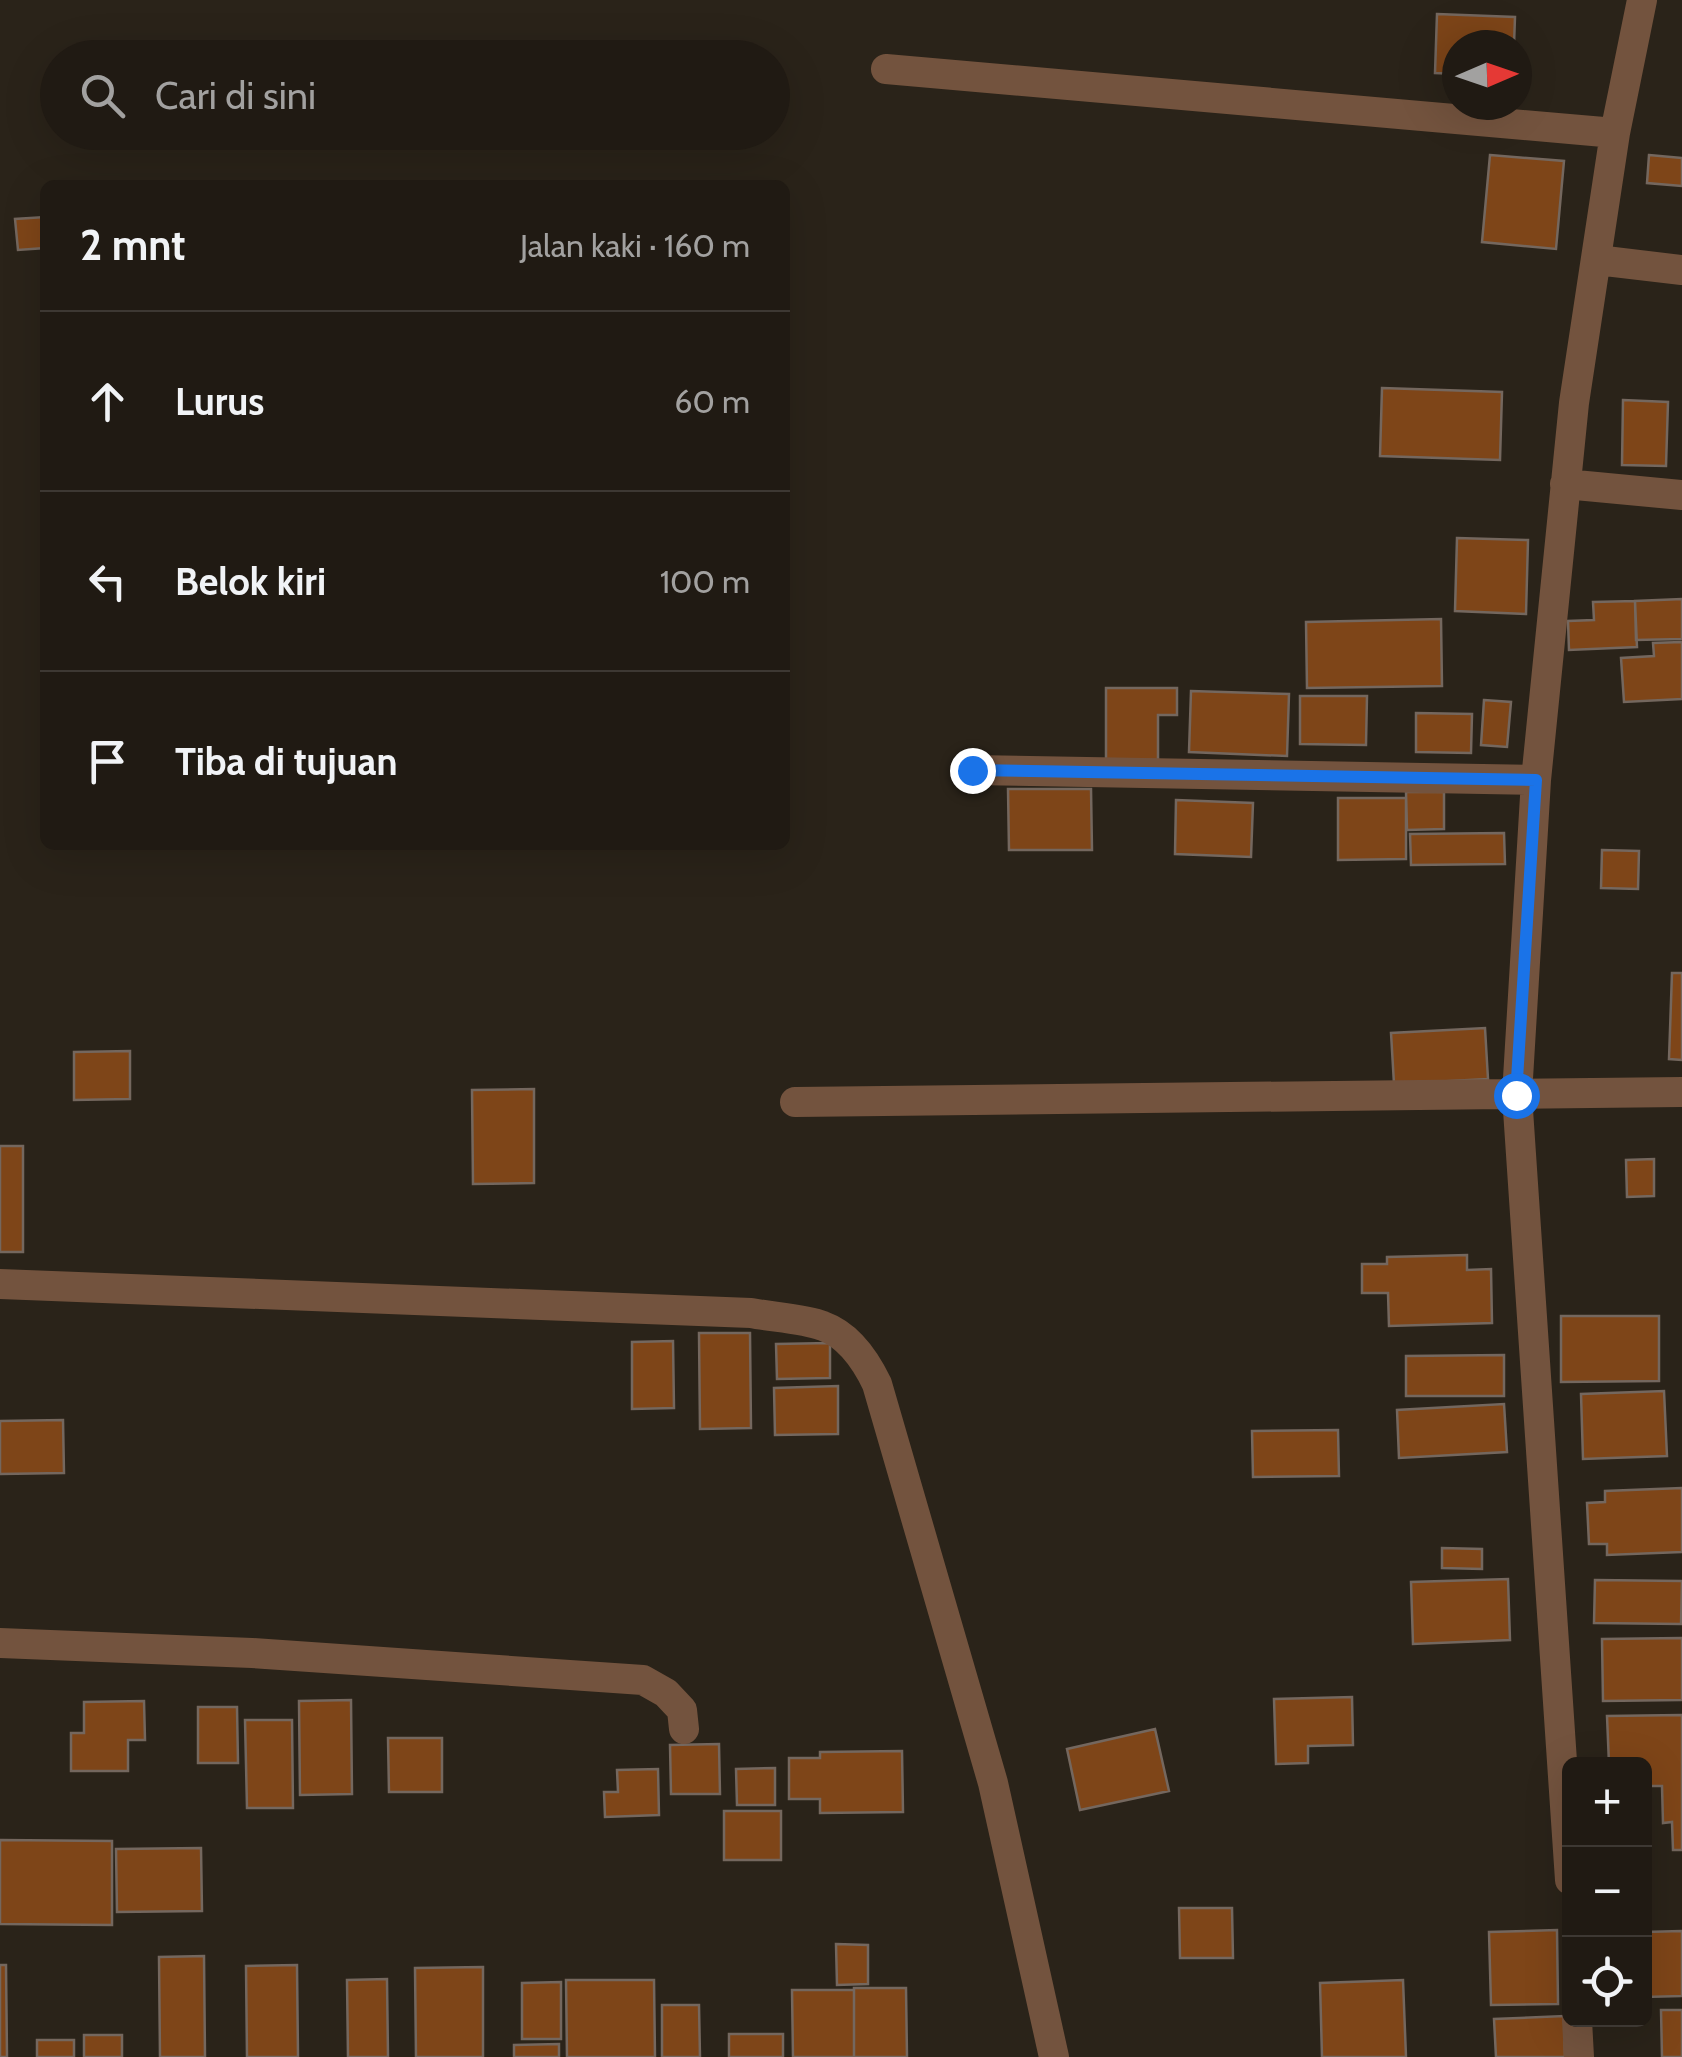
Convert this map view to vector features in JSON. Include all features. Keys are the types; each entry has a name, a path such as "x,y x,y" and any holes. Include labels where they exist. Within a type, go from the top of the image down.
{"street":[{"path":"1568,1847 1516,1095 1536,780 1574,403 1615,132 1642,0"},
{"path":"886,68 1615,132"},
{"path":"1597,260 1682,270"},
{"path":"1566,484 1682,495"},
{"path":"972,770 1536,780"},
{"path":"795,1102 1682,1092"},
{"path":"0,1284 752,1314 823,1326 840,1336 868,1367 882,1403 993,1783 1054,2057"},
{"path":"0,1642 252,1653 643,1680 666,1692 682,1710 684,1729"},
{"path":"1578,2027 1580,2057"}],"building":[{"path":"1437,14 1515,17 1515,30 1442,30 1442,73 1435,73"},
{"path":"1490,155 1564,161 1556,249 1482,242"},
{"path":"1649,155 1682,158 1682,186 1647,183"},
{"path":"40,217 40,248 18,250 15,219"},
{"path":"1382,388 1502,392 1500,460 1380,456"},
{"path":"1623,400 1668,402 1666,466 1622,465"},
{"path":"1457,538 1528,540 1526,614 1455,611"},
{"path":"1682,599 1682,639 1636,640 1635,601"},
{"path":"1635,601 1637,647 1569,650 1568,621 1594,620 1593,602"},
{"path":"1441,619 1442,686 1307,688 1306,622"},
{"path":"1682,642 1682,699 1624,702 1621,658 1654,656 1653,643"},
{"path":"1106,688 1177,688 1177,715 1158,715 1158,760 1106,760"},
{"path":"1191,691 1289,694 1287,756 1189,752"},
{"path":"1300,696 1367,696 1366,745 1300,744"},
{"path":"1484,700 1511,702 1507,747 1481,745"},
{"path":"1416,713 1472,714 1471,753 1416,752"},
{"path":"1008,789 1091,789 1092,850 1009,850"},
{"path":"1406,792 1444,792 1444,829 1407,830"},
{"path":"1338,798 1406,798 1406,859 1338,860"},
{"path":"1176,800 1253,803 1251,857 1175,854"},
{"path":"1504,833 1505,864 1411,865 1410,834"},
{"path":"1602,850 1639,851 1638,889 1601,888"},
{"path":"1672,973 1682,973 1682,1060 1669,1059"},
{"path":"1485,1028 1488,1079 1394,1084 1391,1033"},
{"path":"130,1051 130,1099 74,1100 74,1052"},
{"path":"534,1089 534,1183 473,1184 472,1090"},
{"path":"0,1146 23,1146 23,1252 0,1252"},
{"path":"1654,1159 1654,1196 1627,1197 1626,1160"},
{"path":"1467,1255 1467,1270 1491,1269 1492,1323 1389,1326 1388,1293 1362,1293 1362,1264 1387,1264 1387,1257"},
{"path":"1561,1316 1659,1316 1659,1381 1561,1382"},
{"path":"699,1333 750,1333 751,1428 700,1429"},
{"path":"673,1341 674,1408 632,1409 632,1342"},
{"path":"830,1343 830,1378 777,1379 776,1344"},
{"path":"1504,1355 1504,1396 1406,1396 1406,1356"},
{"path":"838,1386 838,1434 775,1435 774,1388"},
{"path":"1664,1391 1667,1456 1583,1459 1581,1394"},
{"path":"1504,1404 1507,1452 1399,1458 1397,1410"},
{"path":"63,1420 64,1473 0,1474 0,1421"},
{"path":"1338,1430 1339,1476 1253,1477 1252,1431"},
{"path":"1682,1488 1682,1552 1607,1555 1607,1544 1589,1544 1587,1503 1605,1502 1605,1491"},
{"path":"1442,1548 1482,1549 1482,1569 1442,1568"},
{"path":"1508,1579 1510,1640 1413,1644 1411,1582"},
{"path":"1595,1580 1682,1581 1681,1624 1594,1623"},
{"path":"1682,1638 1682,1700 1603,1701 1602,1639"},
{"path":"1352,1697 1353,1745 1308,1746 1308,1763 1276,1764 1274,1699"},
{"path":"351,1700 352,1794 300,1795 299,1701"},
{"path":"144,1701 145,1740 128,1740 128,1771 71,1771 71,1733 84,1733 84,1702"},
{"path":"198,1707 237,1707 238,1763 198,1763"},
{"path":"1682,1715 1682,1850 1673,1850 1672,1822 1663,1823 1662,1786 1652,1786 1652,1757 1609,1757 1607,1716"},
{"path":"245,1720 292,1720 293,1808 247,1808"},
{"path":"1155,1729 1169,1791 1080,1810 1067,1749"},
{"path":"388,1738 442,1738 442,1792 389,1792"},
{"path":"719,1744 720,1794 671,1794 670,1745"},
{"path":"902,1751 903,1812 820,1813 820,1799 789,1799 789,1758 820,1758 820,1752"},
{"path":"775,1768 775,1805 737,1805 736,1769"},
{"path":"658,1769 659,1815 605,1817 604,1792 618,1792 617,1770"},
{"path":"724,1811 781,1811 781,1860 724,1860"},
{"path":"0,1840 112,1841 112,1925 0,1924"},
{"path":"201,1848 202,1911 117,1912 116,1849"},
{"path":"1179,1908 1232,1908 1233,1958 1180,1958"},
{"path":"1557,1930 1558,2004 1491,2005 1489,1932"},
{"path":"1682,1931 1682,1996 1652,1997 1652,1932"},
{"path":"836,1944 868,1945 868,1984 837,1985"},
{"path":"204,1956 205,2057 160,2057 159,1957"},
{"path":"0,1965 6,1965 7,2057 0,2057"},
{"path":"297,1965 298,2057 247,2057 246,1966"},
{"path":"483,1967 483,2057 416,2057 415,1968"},
{"path":"387,1979 388,2057 348,2057 347,1980"},
{"path":"566,1980 654,1980 655,2057 567,2057"},
{"path":"1403,1980 1406,2057 1322,2057 1320,1983"},
{"path":"561,1982 561,2039 522,2039 522,1983"},
{"path":"854,1988 906,1988 907,2057 854,2057"},
{"path":"792,1990 854,1990 854,2057 793,2057"},
{"path":"662,2005 699,2005 700,2057 662,2057"},
{"path":"1661,2010 1682,2010 1682,2057 1662,2057"},
{"path":"1562,2016 1565,2057 1496,2057 1494,2019"},
{"path":"729,2034 783,2034 783,2057 729,2057"},
{"path":"84,2035 122,2035 122,2057 84,2057"},
{"path":"37,2040 74,2040 74,2057 37,2057"},
{"path":"559,2044 559,2057 514,2057 514,2045"}],"route":[{"path":"972,770 1536,780 1516,1095"}]}
